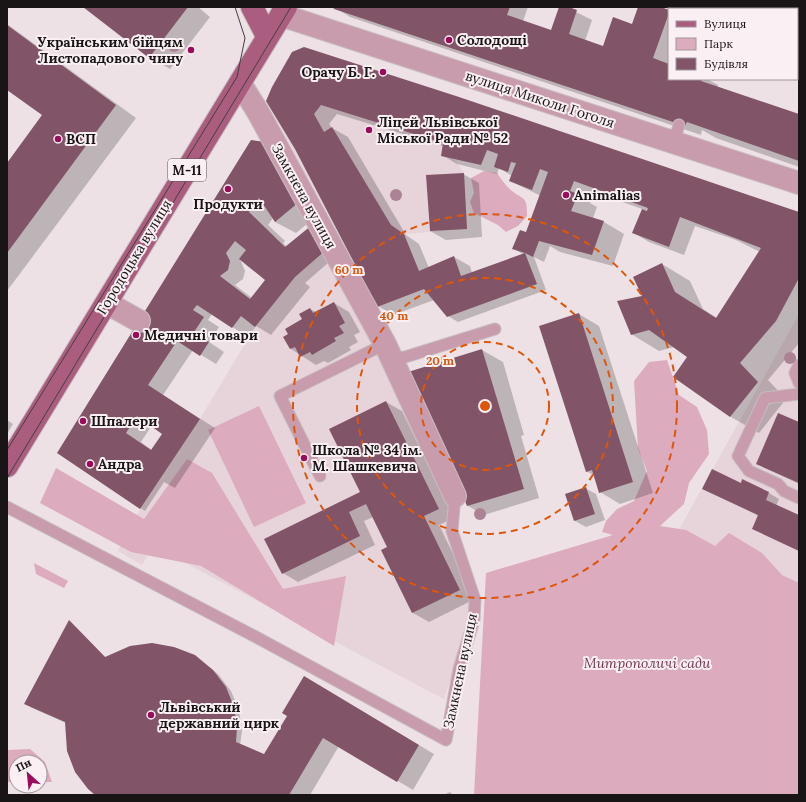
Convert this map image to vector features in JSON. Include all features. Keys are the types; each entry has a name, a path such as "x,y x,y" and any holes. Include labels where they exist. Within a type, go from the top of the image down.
{"main road":[{"path":"252,7 267,36"},
{"name":"Городоцька вулиця","path":"7,466 283,11"}],"street":[{"name":"вулиця Миколи Гоголя","path":"283,11 676,133 799,183"},
{"name":"Замкнена вулиця","path":"240,83 262,119 389,352 455,496"},
{"path":"107,303 139,321"}],"lane":[{"path":"320,476 280,396 389,352 399,358 405,357 495,329"},
{"path":"799,365 795,373 799,383"},
{"path":"799,394 765,398 738,456 749,471 778,484 784,491 799,498"},
{"name":"Замкнена вулиця","path":"7,507 256,637 446,740 459,669 474,620 475,600 452,531 455,496"}],"shaded area":[{"name":"Ліцей Львівської Міської Ради № 52","path":"304,47 459,97 454,159 464,173 467,229 404,234 351,255 266,101 272,87 292,52"},
{"name":"Школа № 34 ім. М. Шашкевича","path":"329,248 453,497 449,536 471,600 469,625 444,699 153,546 142,565 118,551 140,509 200,419 255,327 295,277"},
{"path":"799,314 799,646 631,616"}],"green space":[{"path":"484,171 497,173 512,191 526,202 527,216 518,226 506,232 498,225 474,213 470,202 474,193 471,178"},
{"name":"Митрополичі сади","path":"667,360 679,395 697,407 707,430 709,454 689,483 684,504 660,526 686,530 715,546 729,533 762,553 782,575 799,583 799,795 474,795 486,573 613,535 602,532 606,521 617,509 634,501 647,471 638,449 634,381 649,362"},
{"path":"259,406 306,503 254,527 208,430"},
{"path":"187,459 212,473 283,589 346,576 334,646 201,566 131,552 40,503 56,468 144,519"},
{"path":"34,563 68,581 64,588 36,574"},
{"path":"30,749 36,754 8,754 8,782 7,782 7,750"},
{"path":"48,771 52,782 48,782"}],"building":[{"path":"83,7 188,7 149,58"},
{"path":"333,7 510,7 507,15 551,30 559,7 569,7 577,10 569,34 603,46 613,17 632,24 638,7 661,7 668,10 668,16 653,58 668,64 668,80 702,80 799,114 799,161 687,122 685,126 334,9"},
{"name":"ВСП","path":"7,25 116,105 7,253 7,163 42,115 7,90"},
{"path":"304,47 459,97 799,212 799,278 776,321 740,363 758,382 730,417 673,377 687,357 649,330 631,335 617,301 642,296 633,277 662,263 675,292 716,318 761,248 680,217 669,247 632,233 642,209 647,211 648,208 574,181 570,191 578,194 571,211 604,221 592,255 539,241 533,257 525,253 537,284 447,317 424,289 377,307 295,149 266,101 272,87 292,52","holes":["321,105 443,143 441,156 481,165 487,150 498,154 494,167 508,172 511,162 516,163 509,181 532,190 540,169 548,172 526,232 520,230 512,249 525,253 461,276 454,256 419,271 404,234 391,225 332,127 324,132 314,114"]},
{"path":"251,140 266,142 299,202 275,222 259,198 249,212 285,247 312,225 326,250 295,277 255,327 241,316 232,328 197,305 193,310 204,317 194,332 209,342 200,356 177,341 148,385 200,419 140,509 57,453","holes":["235,241 246,250 239,259 265,280 250,299 220,276 228,270 230,261 226,253","137,416 162,434 151,450 126,433"]},
{"path":"464,173 467,229 430,231 426,175"},
{"path":"334,302 345,323 339,326 344,333 334,338 336,341 312,355 310,352 300,357 295,347 290,349 283,337 288,334 285,329 302,319 299,314 310,308 313,313"},
{"path":"579,313 633,482 599,493 592,470 586,472 539,326"},
{"path":"482,349 524,489 467,506 408,372"},
{"path":"386,401 439,509 424,516 460,590 412,613 381,550 387,547 366,504 349,512 360,536 282,574 264,539 360,492 329,429"},
{"path":"778,413 799,422 799,483 756,464"},
{"path":"712,469 741,483 742,479 769,492 766,500 799,515 799,551 752,529 758,515 702,489"},
{"path":"586,487 595,514 574,521 565,494"},
{"name":"Львівський державний цирк","path":"69,620 105,657 130,646 152,643 174,647 195,655 213,670 226,687 234,707 237,727 236,742 264,754 287,716 282,713 304,676 419,745 397,782 323,738 289,795 95,795 88,789 75,772 67,751 65,722 24,704"}],"tram line":[{"path":"7,450 237,77 245,38 235,7"},
{"path":"7,478 291,7"}],"place":[{"name":"Солодощі","path":"449,40"},
{"name":"Українським бійцям Листопадового чину","path":"191,50"},
{"name":"Орачу Б. Г.","path":"383,72"},
{"name":"Ліцей Львівської Міської Ради № 52","path":"369,130"},
{"name":"ВСП","path":"58,139"},
{"name":"Продукти","path":"228,189"},
{"name":"Animalias","path":"566,195"},
{"name":"Медичні товари","path":"136,335"},
{"name":"Шпалери","path":"83,421"},
{"name":"Школа № 34 ім. М. Шашкевича","path":"304,458"},
{"name":"Андра","path":"90,464"},
{"name":"Львівський державний цирк","path":"151,715"}]}
